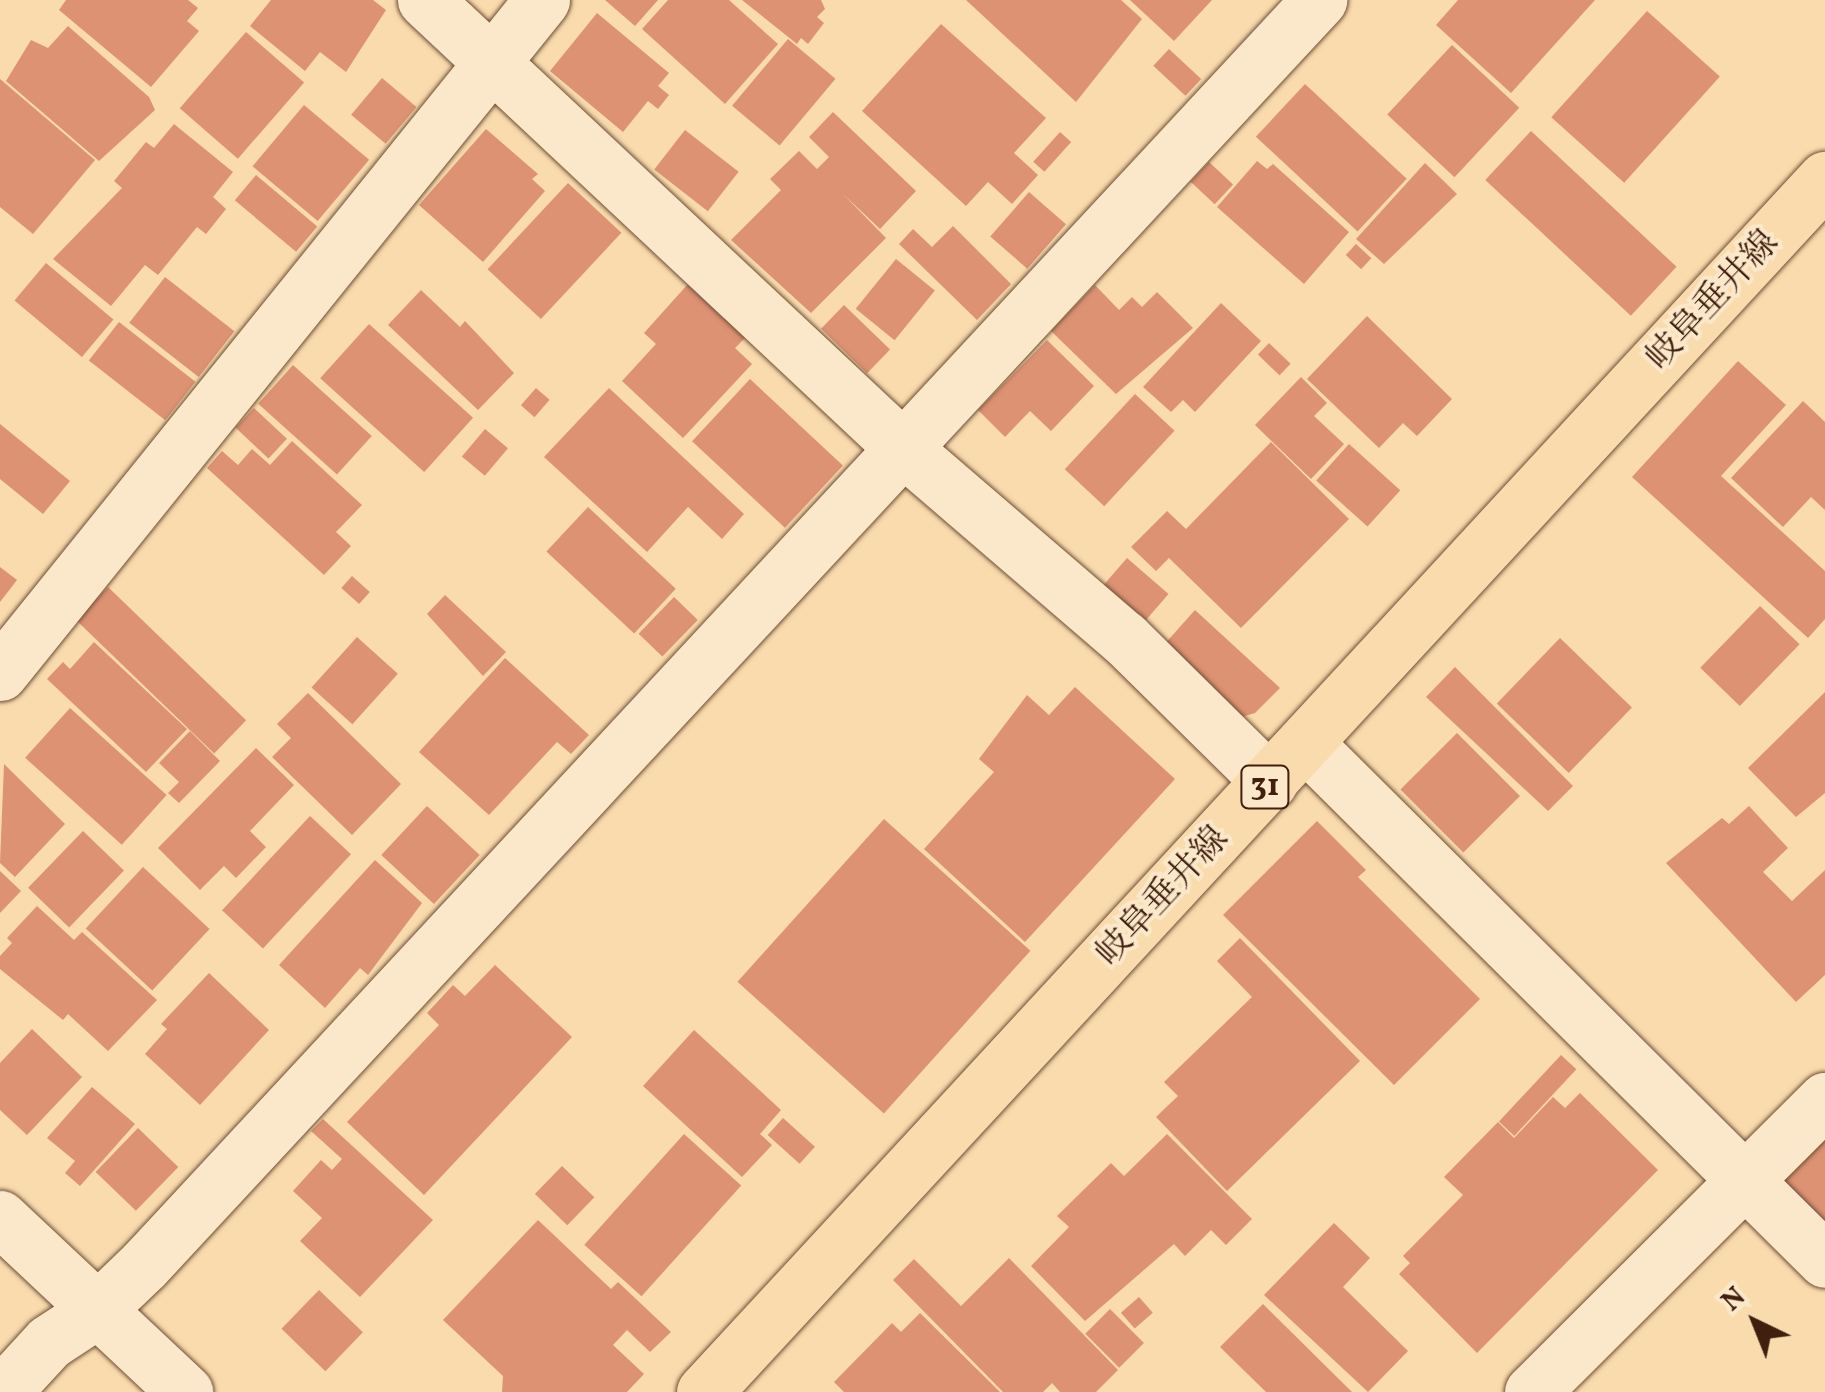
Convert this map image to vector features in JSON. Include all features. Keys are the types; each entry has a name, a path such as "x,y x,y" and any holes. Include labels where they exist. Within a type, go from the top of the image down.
{"main road":[{"name":"岐阜垂井線","path":"704,1392 1825,180"}],"street":[{"path":"425,0 904,450 1124,638 1287,763 1746,1180 1825,1260"},
{"path":"0,673 542,0"},
{"path":"2,1392 49,1342 96,1311 904,450 1319,0"},
{"path":"1532,1392 1825,1100"},
{"path":"0,1218 184,1392"}],"building":[{"path":"66,0 188,0 198,8 187,21 199,31 151,87 59,10"},
{"path":"271,0 373,0 386,10 346,72 320,52 305,71 250,26"},
{"path":"605,0 658,0 635,26"},
{"path":"668,0 729,0 778,44 725,104 642,29"},
{"path":"742,0 821,0 825,9 817,17 824,23 808,44 801,38 797,44"},
{"path":"966,0 1121,0 1142,19 1076,102"},
{"path":"1130,0 1212,0 1174,41"},
{"path":"1458,0 1595,0 1511,93 1436,25"},
{"path":"1647,11 1720,77 1624,183 1551,117"},
{"path":"597,13 669,73 658,86 669,95 658,109 648,101 623,132 550,71"},
{"path":"941,24 1046,118 1014,153 1038,175 1012,204 988,182 966,206 862,111"},
{"path":"68,26 149,97 155,110 99,161 6,81 31,40 48,48"},
{"path":"246,32 304,83 238,159 180,108"},
{"path":"788,39 835,79 780,145 732,106"},
{"path":"1452,45 1519,108 1454,177 1387,114"},
{"path":"1169,49 1201,79 1185,96 1153,66"},
{"path":"382,78 416,107 386,144 351,115"},
{"path":"0,79 95,160 33,234 0,207"},
{"path":"1305,84 1407,179 1358,231 1256,137"},
{"path":"304,105 369,160 318,221 253,166"},
{"path":"833,112 916,191 880,229 843,194 886,238 811,313 731,240 781,190 770,179 799,151 817,169 829,157 809,137"},
{"path":"174,124 233,172 213,197 226,209 206,234 197,227 158,275 145,265 111,306 53,259 122,188 114,181 146,142 154,148"},
{"path":"486,129 538,174 532,179 545,191 483,262 419,205"},
{"path":"685,130 739,172 708,211 654,169"},
{"path":"1531,131 1677,267 1631,316 1485,180"},
{"path":"1060,132 1071,142 1044,172 1033,162"},
{"path":"1257,161 1267,169 1273,164 1349,232 1304,284 1217,207"},
{"path":"1209,162 1233,185 1215,204 1191,182"},
{"path":"1425,163 1457,194 1384,264 1356,239"},
{"path":"256,175 317,226 296,252 235,200"},
{"path":"568,183 621,233 541,319 488,269"},
{"path":"1029,192 1066,224 1027,269 990,237"},
{"path":"953,226 1011,284 977,320 899,244 913,229 932,247"},
{"path":"1356,244 1371,258 1361,269 1346,255"},
{"path":"896,259 935,290 895,340 856,309"},
{"path":"46,263 113,320 82,357 15,301"},
{"path":"165,277 234,331 199,377 129,323"},
{"path":"688,284 746,337 735,348 752,364 683,438 622,381 656,344 644,333"},
{"path":"1095,285 1119,310 1132,297 1142,307 1157,292 1193,328 1116,394 1051,331"},
{"path":"421,290 460,327 465,321 514,373 478,410 388,325"},
{"path":"1221,303 1261,341 1195,412 1183,400 1171,412 1143,387"},
{"path":"844,305 890,349 867,373 821,329"},
{"path":"1367,316 1452,399 1417,436 1403,423 1379,448 1307,379"},
{"path":"119,322 195,382 165,420 89,361"},
{"path":"369,324 473,418 424,472 320,378"},
{"path":"1047,340 1094,386 1051,431 1030,411 1005,437 978,410"},
{"path":"1269,343 1291,364 1279,375 1258,355"},
{"path":"1738,361 1786,405 1721,476 1825,571 1825,619 1808,638 1632,477"},
{"path":"293,365 372,436 337,475 258,404"},
{"path":"1301,377 1327,403 1314,416 1344,444 1311,479 1255,425"},
{"path":"750,379 843,466 785,528 692,441"},
{"path":"536,388 550,400 534,417 521,405"},
{"path":"609,388 744,514 722,539 688,507 647,552 544,457"},
{"path":"1135,394 1174,431 1104,506 1065,469"},
{"path":"1803,401 1825,422 1825,510 1811,497 1783,527 1731,478"},
{"path":"254,408 287,439 268,458 236,428"},
{"path":"0,424 70,481 43,514 0,479"},
{"path":"485,429 508,448 485,476 462,457"},
{"path":"292,441 362,505 336,532 351,546 324,575 207,468 222,451 238,465 252,449 270,465"},
{"path":"1271,442 1349,519 1241,628 1169,558 1156,571 1131,547 1167,511 1186,529"},
{"path":"1349,444 1400,490 1367,527 1316,480"},
{"path":"588,507 676,589 634,633 546,552"},
{"path":"1127,558 1169,594 1143,624 1101,587"},
{"path":"0,567 17,580 0,602"},
{"path":"352,576 370,592 359,604 341,588"},
{"path":"108,587 246,720 214,753 76,620"},
{"path":"445,595 506,652 483,676 427,614"},
{"path":"674,597 698,620 662,657 639,634"},
{"path":"1760,606 1800,644 1740,706 1700,668"},
{"path":"1195,610 1280,688 1255,713 1238,718 1162,647"},
{"path":"357,637 398,674 352,724 311,688"},
{"path":"1560,638 1632,707 1569,773 1497,703"},
{"path":"94,642 187,729 146,772 47,679 63,662 70,669"},
{"path":"505,658 589,735 571,754 557,742 489,815 419,752"},
{"path":"1455,667 1573,786 1548,811 1426,697"},
{"path":"1075,687 1175,779 1025,942 924,849 994,772 979,759 1027,695 1049,715"},
{"path":"1825,692 1825,793 1796,817 1748,768"},
{"path":"308,693 401,784 352,835 272,757 291,738 277,724"},
{"path":"70,708 167,795 122,845 25,758"},
{"path":"190,731 220,761 179,803 168,793 179,782 159,763"},
{"path":"1457,733 1520,796 1463,853 1400,790"},
{"path":"256,748 294,785 250,831 266,847 236,878 224,866 200,890 158,848"},
{"path":"4,764 65,824 15,877 0,863"},
{"path":"427,806 480,855 434,904 381,855"},
{"path":"1749,806 1788,848 1763,872 1792,901 1825,870 1825,975 1796,1002 1666,863 1722,818 1729,824"},
{"path":"310,816 351,854 263,949 222,910"},
{"path":"884,819 1030,951 884,1114 737,982"},
{"path":"1317,821 1366,870 1358,877 1480,999 1394,1085 1223,915"},
{"path":"83,831 124,871 69,927 28,888"},
{"path":"375,860 422,903 368,975 360,968 325,1008 279,965"},
{"path":"143,867 210,929 152,990 86,928"},
{"path":"0,871 21,891 0,913"},
{"path":"37,906 74,940 82,932 157,1000 108,1051 68,1014 63,1020 0,969 0,956 12,943 7,938"},
{"path":"1240,938 1360,1061 1227,1191 1156,1117 1178,1096 1164,1082 1252,997 1217,961"},
{"path":"495,965 572,1037 424,1195 347,1122 439,1025 427,1013 453,985 465,996"},
{"path":"209,973 269,1030 200,1105 145,1054 167,1029 161,1024"},
{"path":"32,1029 82,1077 27,1135 0,1110 0,1063"},
{"path":"694,1030 781,1110 760,1134 772,1145 742,1177 643,1086"},
{"path":"1561,1055 1576,1069 1514,1136 1499,1122"},
{"path":"92,1087 135,1124 80,1186 65,1173 75,1161 47,1138"},
{"path":"1580,1093 1658,1170 1477,1353 1399,1274 1410,1263 1403,1256 1463,1195 1444,1177 1498,1122 1514,1138 1553,1097 1565,1108"},
{"path":"783,1118 815,1147 800,1164 768,1135"},
{"path":"323,1119 433,1220 360,1297 300,1241 322,1218 293,1191 321,1160 332,1170 342,1159 311,1131"},
{"path":"138,1128 178,1167 136,1211 96,1172"},
{"path":"684,1134 741,1186 642,1296 584,1245"},
{"path":"1167,1134 1252,1219 1226,1245 1211,1230 1185,1256 1174,1244 1085,1321 1031,1266 1069,1227 1057,1216 1111,1163 1124,1176"},
{"path":"1825,1137 1825,1224 1781,1182"},
{"path":"562,1166 594,1197 567,1225 535,1194"},
{"path":"538,1220 611,1289 618,1282 671,1332 650,1352 627,1330 613,1345 644,1374 627,1392 502,1392 503,1376 443,1320"},
{"path":"1334,1223 1370,1258 1343,1287 1408,1351 1368,1392 1264,1295"},
{"path":"1009,1258 1118,1370 1096,1392 1060,1392 1052,1383 1043,1392 1003,1392 893,1280 914,1259 961,1306"},
{"path":"319,1290 363,1332 325,1371 281,1329"},
{"path":"1139,1297 1153,1313 1135,1329 1121,1313"},
{"path":"1263,1304 1352,1392 1266,1392 1220,1347"},
{"path":"1110,1309 1144,1343 1119,1368 1085,1334"},
{"path":"920,1313 1000,1392 844,1392 834,1382 892,1323 901,1332"}]}
